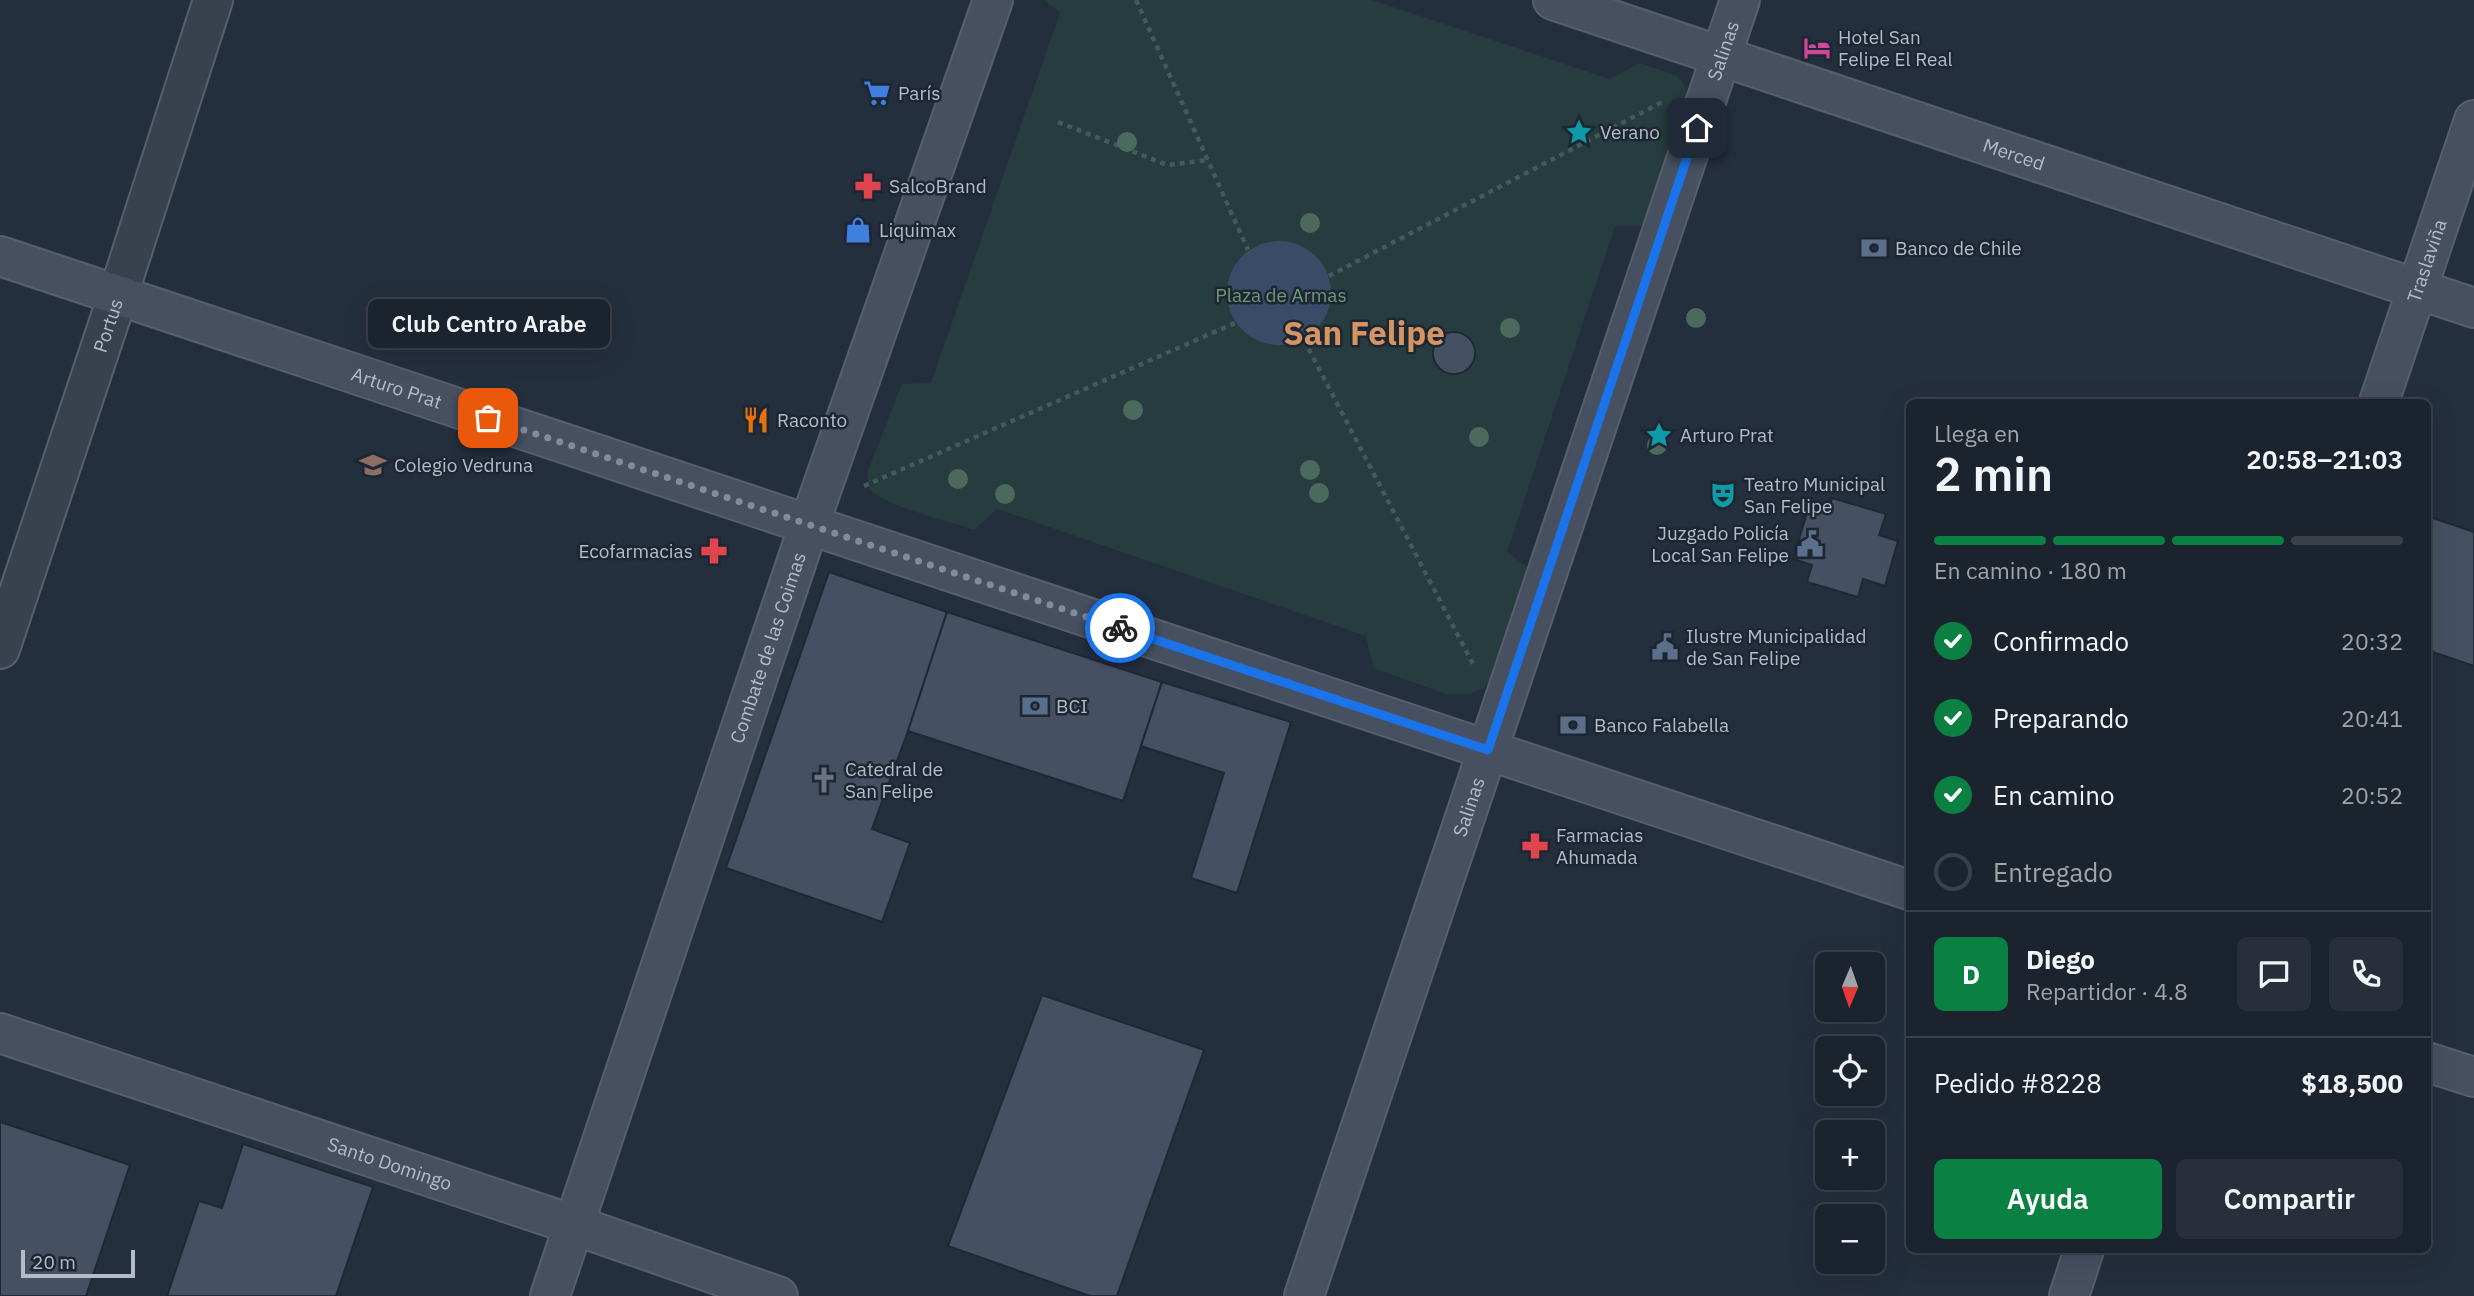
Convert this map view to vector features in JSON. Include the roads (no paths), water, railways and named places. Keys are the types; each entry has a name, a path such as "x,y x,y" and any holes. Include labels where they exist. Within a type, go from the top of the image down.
{"main road":[{"name":"Combate de las Coimas","path":"550,1296 824,483 993,0"},
{"name":"Merced","path":"1553,0 1716,73 2474,308"},
{"name":"Salinas","path":"1304,1296 1740,0"},
{"name":"Traslaviña","path":"2380,399 2474,120"},
{"name":"Arturo Prat","path":"0,256 1906,889"},
{"name":"Santo Domingo","path":"0,1033 575,1225 778,1296"},
{"path":"2431,1063 2474,1077"},
{"path":"2069,1296 2083,1253"}],"street":[{"name":"Portus","path":"0,649 214,0"}],"water":[{"path":"1279,241 1299,245 1316,256 1327,273 1331,293 1327,313 1316,330 1299,341 1279,345 1259,341 1242,330 1231,313 1227,293 1231,273 1242,256 1259,245"}],"place":[{"name":"Hotel San Felipe El Real","path":"1817,48"},
{"name":"París","path":"877,93"},
{"name":"Verano","path":"1579,132"},
{"name":"SalcoBrand","path":"868,186"},
{"name":"Liquimax","path":"858,230"},
{"name":"Banco de Chile","path":"1874,248"},
{"name":"Club Centro Arabe","path":"488,418"},
{"name":"Raconto","path":"756,420"},
{"name":"Arturo Prat","path":"1659,435"},
{"name":"Colegio Vedruna","path":"373,465"},
{"name":"Teatro Municipal San Felipe","path":"1723,495"},
{"name":"Juzgado Policía Local San Felipe","path":"1810,544"},
{"name":"Ecofarmacias","path":"714,551"},
{"name":"Ilustre Municipalidad de San Felipe","path":"1665,647"},
{"name":"BCI","path":"1035,706"},
{"name":"Banco Falabella","path":"1573,725"},
{"name":"Catedral de San Felipe","path":"824,780"},
{"name":"Farmacias Ahumada","path":"1535,846"}],"district":[{"name":"San Felipe","path":"1364,332"}],"park label":[{"name":"Plaza de Armas","path":"1281,295"}]}
